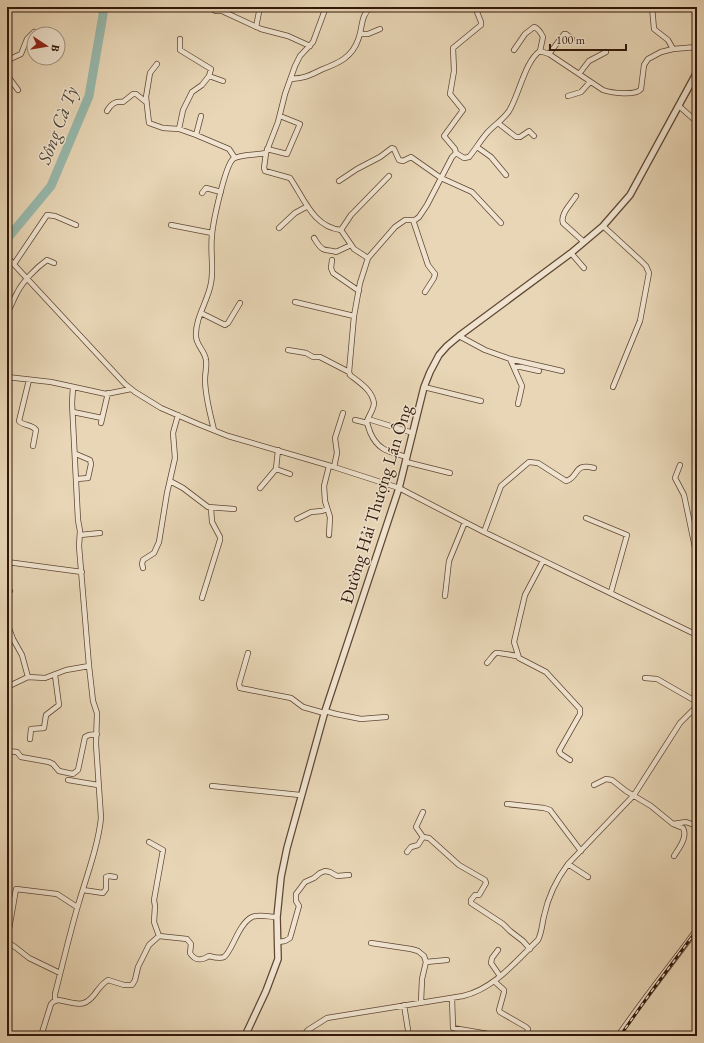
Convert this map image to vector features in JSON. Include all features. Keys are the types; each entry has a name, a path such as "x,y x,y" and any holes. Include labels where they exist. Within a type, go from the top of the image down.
{"street":[{"path":"208,7 222,11 256,27 288,36 310,46"},
{"path":"256,27 260,7"},
{"path":"326,7 317,33 310,46 299,58 285,94 280,116 266,151 264,170 266,172 290,178 302,196 306,207 327,226 341,230 354,249 368,258"},
{"path":"291,79 306,78 344,60 354,49 360,34 365,12 372,7"},
{"path":"475,7 481,24 455,45 452,52 454,71 450,94 463,110 444,136 455,150 456,154 467,158 511,106 530,66 537,53 540,51 543,37 534,27 525,34 514,50"},
{"path":"652,7 654,29 668,40 673,48"},
{"path":"360,34 368,34 380,29"},
{"path":"549,54 564,34 572,39"},
{"path":"179,129 183,110 192,92 202,85 209,76 211,69 180,50 180,39"},
{"path":"7,58 10,59 21,54 26,41"},
{"path":"540,51 549,54 603,90 610,92 638,92 642,86 644,64 646,61 661,52 673,48 697,47"},
{"path":"579,74 589,61 606,52"},
{"path":"157,64 150,73 146,102 150,124 163,128 179,129 196,135 230,149 235,158"},
{"name":"Đường Hải Thượng Lãn Ông","path":"245,1036 277,964 277,917 284,861 300,795 325,712 399,488 424,387 430,372 439,354 459,336 571,253 603,226 630,195 697,72"},
{"path":"7,75 18,90"},
{"path":"209,76 223,80"},
{"path":"568,96 581,92 590,82"},
{"path":"107,112 114,103 123,102 133,94 136,94 146,102"},
{"path":"679,106 697,122"},
{"path":"196,135 201,116"},
{"path":"214,430 207,398 205,380 206,358 196,337 198,323 212,282 212,234 221,192 231,161 235,158 266,151 287,154 300,124 280,116"},
{"path":"498,123 516,137 520,137 529,131 534,136"},
{"path":"477,147 491,157 506,175"},
{"path":"339,182 357,169 380,157 392,148 400,160 403,161 411,157 441,178 472,192 501,223"},
{"path":"349,372 354,316 362,275 368,258 395,227 405,220 413,220 417,218 427,205 452,157 456,154"},
{"path":"341,230 351,215 389,176"},
{"path":"202,193 206,188 221,192"},
{"path":"576,196 563,215 562,220 584,242"},
{"path":"279,228 295,214 306,207"},
{"path":"13,263 47,215 55,216 76,225"},
{"path":"413,220 428,265 435,274 425,292"},
{"path":"171,226 212,234"},
{"path":"603,226 646,266 649,274 640,321 613,387"},
{"path":"314,238 324,250 336,252 351,245"},
{"path":"571,253 584,268"},
{"path":"7,256 131,389 161,408 240,440 332,466 399,488 484,532 697,635"},
{"path":"7,313 11,308 18,290 28,278 47,260 54,263"},
{"path":"332,260 331,268 333,273 359,291"},
{"path":"295,302 354,316"},
{"path":"201,313 225,325 228,323 240,303"},
{"path":"459,336 485,350 562,371"},
{"path":"288,350 304,352 313,357 320,357 349,372 351,376 367,389 374,406 367,421 372,436 378,446 407,460 450,473"},
{"path":"510,358 522,386 518,404"},
{"path":"514,367 539,371"},
{"path":"7,377 51,382 108,394 131,389"},
{"path":"29,380 19,421 22,424 33,427 36,430 33,446"},
{"path":"41,1036 51,1004 55,1000 60,972 100,826 101,805 98,785 97,713 93,701 88,666 79,546 80,535 73,412 73,386"},
{"path":"424,387 481,402"},
{"path":"101,423 108,394"},
{"path":"73,412 102,418"},
{"path":"329,535 330,517 327,509 324,486 337,453 335,438 343,413"},
{"path":"143,568 143,560 154,553 159,542 175,458 173,433 178,415"},
{"path":"355,420 367,421 413,433"},
{"path":"260,488 276,470 278,450"},
{"path":"76,454 90,460 91,464 88,478 77,479"},
{"path":"484,532 502,486 529,462 538,463 566,481 570,479 581,467 594,468"},
{"path":"680,465 675,478 684,495 697,557"},
{"path":"276,470 290,474"},
{"path":"170,481 187,491 205,506 211,508 234,509"},
{"path":"202,598 220,540 220,537 212,522 211,508"},
{"path":"297,519 311,512 322,512 327,509"},
{"path":"586,518 627,535 610,592"},
{"path":"445,596 449,561 464,522"},
{"path":"80,535 100,533"},
{"path":"518,656 514,642 520,616 526,595 543,560"},
{"path":"7,571 8,562 82,572"},
{"path":"7,623 13,639 22,655 28,677"},
{"path":"487,663 498,652 508,656 518,656 546,672 580,709 580,714 559,751 570,760"},
{"path":"248,653 240,688 291,698 303,707 325,712 361,719 386,717"},
{"path":"7,687 28,677 42,678 55,675 66,670 88,666"},
{"path":"30,739 31,728 44,728 46,715 59,705 55,675"},
{"path":"645,678 657,679 697,702"},
{"path":"302,1036 308,1030 327,1018 475,993 500,976 538,940 541,934 544,913 552,891 561,873 634,795 680,722 697,706"},
{"path":"7,751 13,751 21,757 49,762 59,771 73,774 78,770 85,737 88,735 97,734"},
{"path":"594,785 608,779 612,780 673,824 683,828 685,836 674,856"},
{"path":"68,780 98,785"},
{"path":"212,786 300,795"},
{"path":"507,804 550,810 581,851"},
{"path":"423,812 416,827 423,837 433,841 459,865 485,880 486,883 479,895 475,895 471,900 471,903 503,924 530,948"},
{"path":"673,824 686,822 697,826"},
{"path":"407,852 411,847 418,845 423,837"},
{"path":"149,842 163,850 154,900 155,910 153,920 159,936"},
{"path":"568,864 588,876"},
{"path":"278,942 287,940 291,936 299,906 296,901 296,894 303,883 325,871 337,876 349,875"},
{"path":"83,890 103,893 106,889 106,877 115,877"},
{"path":"7,935 16,889 57,894 78,907"},
{"path":"55,1000 80,1004 86,1003 90,1001 102,984 108,980 124,985 132,985 135,980 138,967 149,945 159,936 187,939 191,944 190,953 197,960 203,960 209,956 220,958 227,954 236,935 251,918 257,916 277,917"},
{"path":"618,1036 634,1012 697,929"},
{"path":"7,942 29,958 60,972"},
{"path":"371,943 418,951 424,956 426,962 422,979 421,1002"},
{"path":"498,950 492,958 491,963 500,976"},
{"path":"426,962 447,960"},
{"path":"494,981 504,990 499,1010 500,1012 526,1027 528,1029 527,1034"},
{"path":"452,998 453,1028 494,1035"},
{"path":"404,1005 409,1036"}],"waterway":[{"name":"Sông Cà Ty","path":"7,239 51,186 89,96 103,15 103,7"}],"railway":[{"path":"620,1036 697,930"}]}
